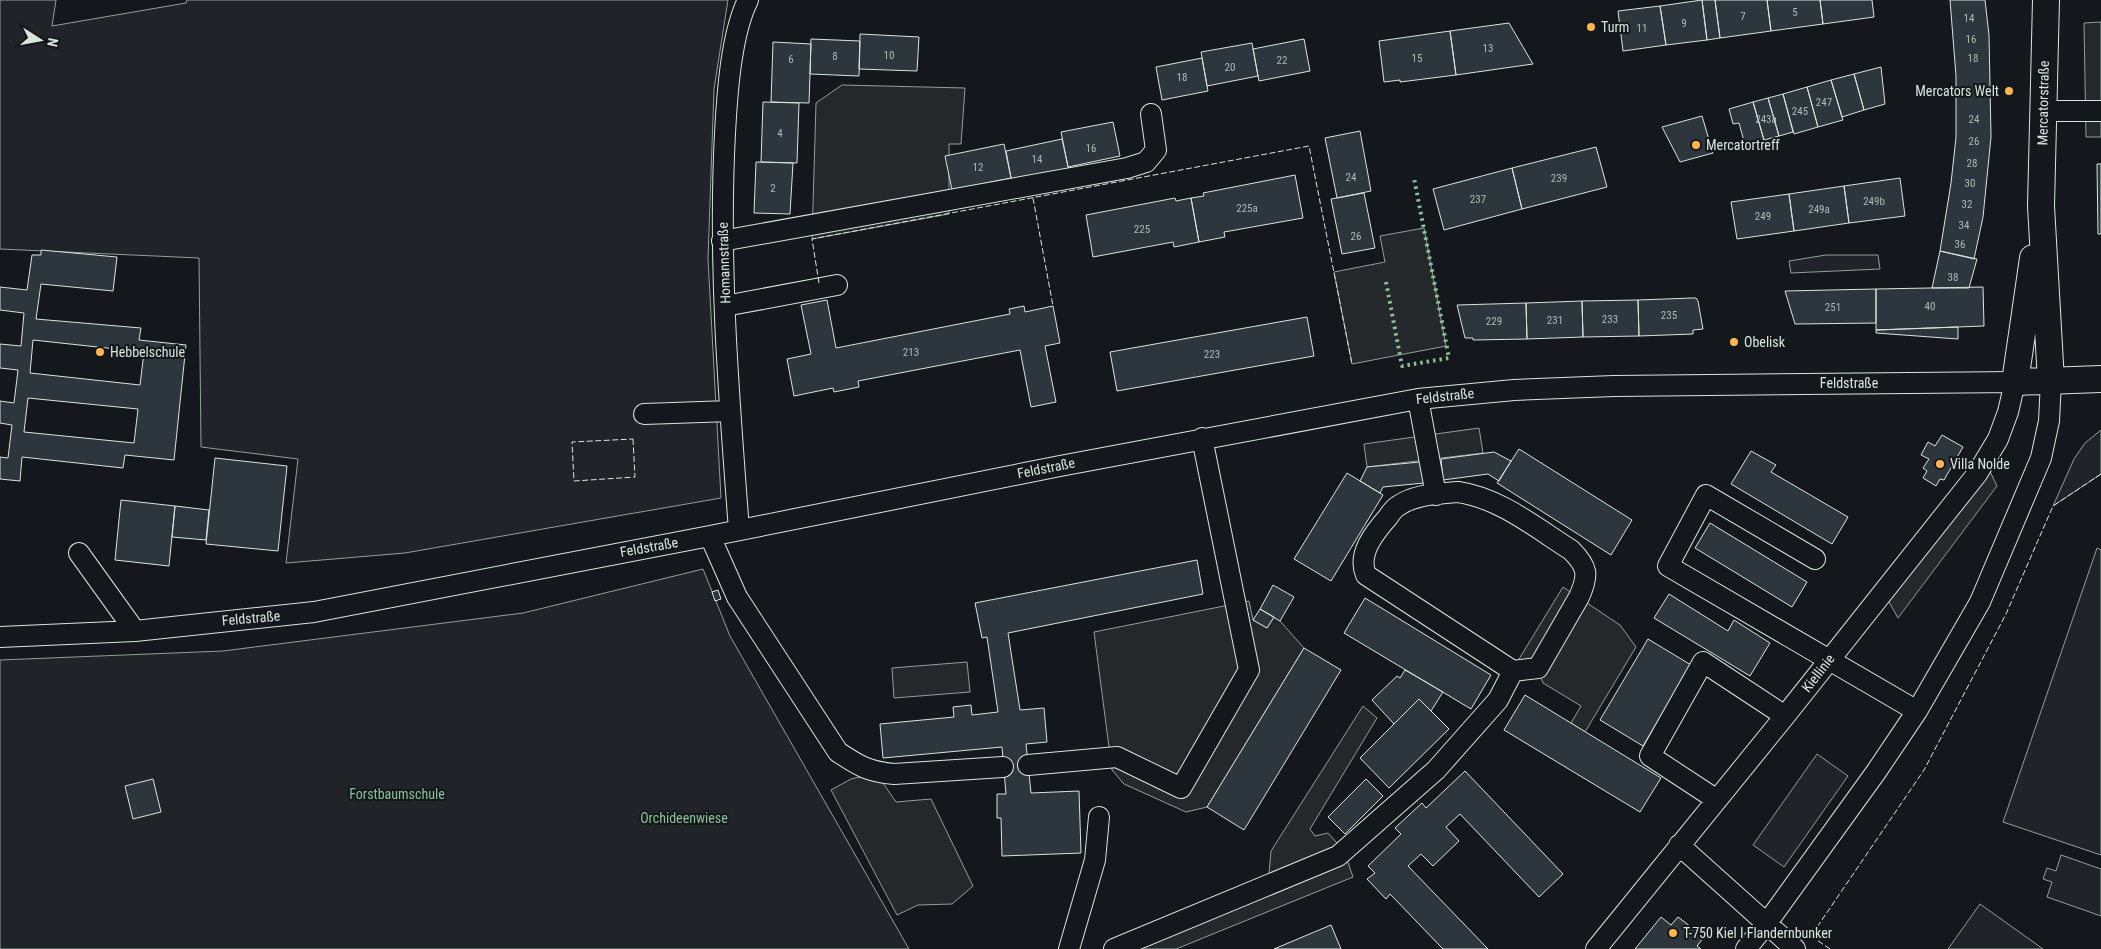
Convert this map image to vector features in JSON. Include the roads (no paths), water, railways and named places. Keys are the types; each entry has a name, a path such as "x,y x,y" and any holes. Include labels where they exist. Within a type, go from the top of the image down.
{"main road":[{"name":"Mercatorstraße","path":"2046,0 2041,206 2052,381"},
{"name":"Mercatorstraße","path":"2015,382 2041,206"},
{"name":"Feldstraße","path":"2015,382 2101,378"}],"street":[{"name":"Homannstraße","path":"739,530 730,411 722,241 723,167 727,92 741,14 748,0"},
{"path":"2043,111 2101,111"},
{"path":"722,241 1127,168 1146,162 1156,150 1151,114"},
{"path":"725,306 837,286"},
{"path":"1746,949 1768,923 1830,838 1917,711 1980,602 2041,458 2049,421 2052,381"},
{"name":"Feldstraße","path":"0,637 135,631 314,612 710,536 1202,438 1418,399 1514,390 1614,386 2015,382"},
{"name":"Kiellinie","path":"1596,949 1785,716 1977,474 1998,439 2008,412 2015,382"},
{"path":"1418,399 1436,494"},
{"path":"644,414 730,411"},
{"path":"1028,765 1117,757 1180,788 1235,697 1249,670 1202,438"},
{"path":"1458,492 1475,494 1495,503 1570,550 1580,560 1586,570 1584,585 1538,668 1513,671 1366,575 1362,567 1366,550 1376,530 1397,506 1418,497 1436,494 1458,492"},
{"path":"1815,559 1706,494 1668,566 1917,711"},
{"path":"710,536 737,597 838,752 860,767 876,773 894,774 1003,767"},
{"path":"79,553 135,631"},
{"path":"1717,800 1650,756 1703,662 1785,716"},
{"path":"1114,949 1338,856 1436,770 1498,700 1513,671"},
{"path":"1069,949 1095,860 1099,817"},
{"path":"1679,845 1795,949"}],"place":[{"name":"Turm","path":"1591,27"},
{"name":"Mercators Welt","path":"2009,91"},
{"name":"Mercatortreff","path":"1696,145"},
{"name":"Obelisk","path":"1734,342"},
{"name":"Hebbelschule","path":"100,352"},
{"name":"Villa Nolde","path":"1940,464"},
{"name":"T-750 Kiel I Flandernbunker","path":"1673,933"}],"park label":[{"name":"Forstbaumschule","path":"397,794"},
{"name":"Orchideenwiese","path":"684,818"}]}
